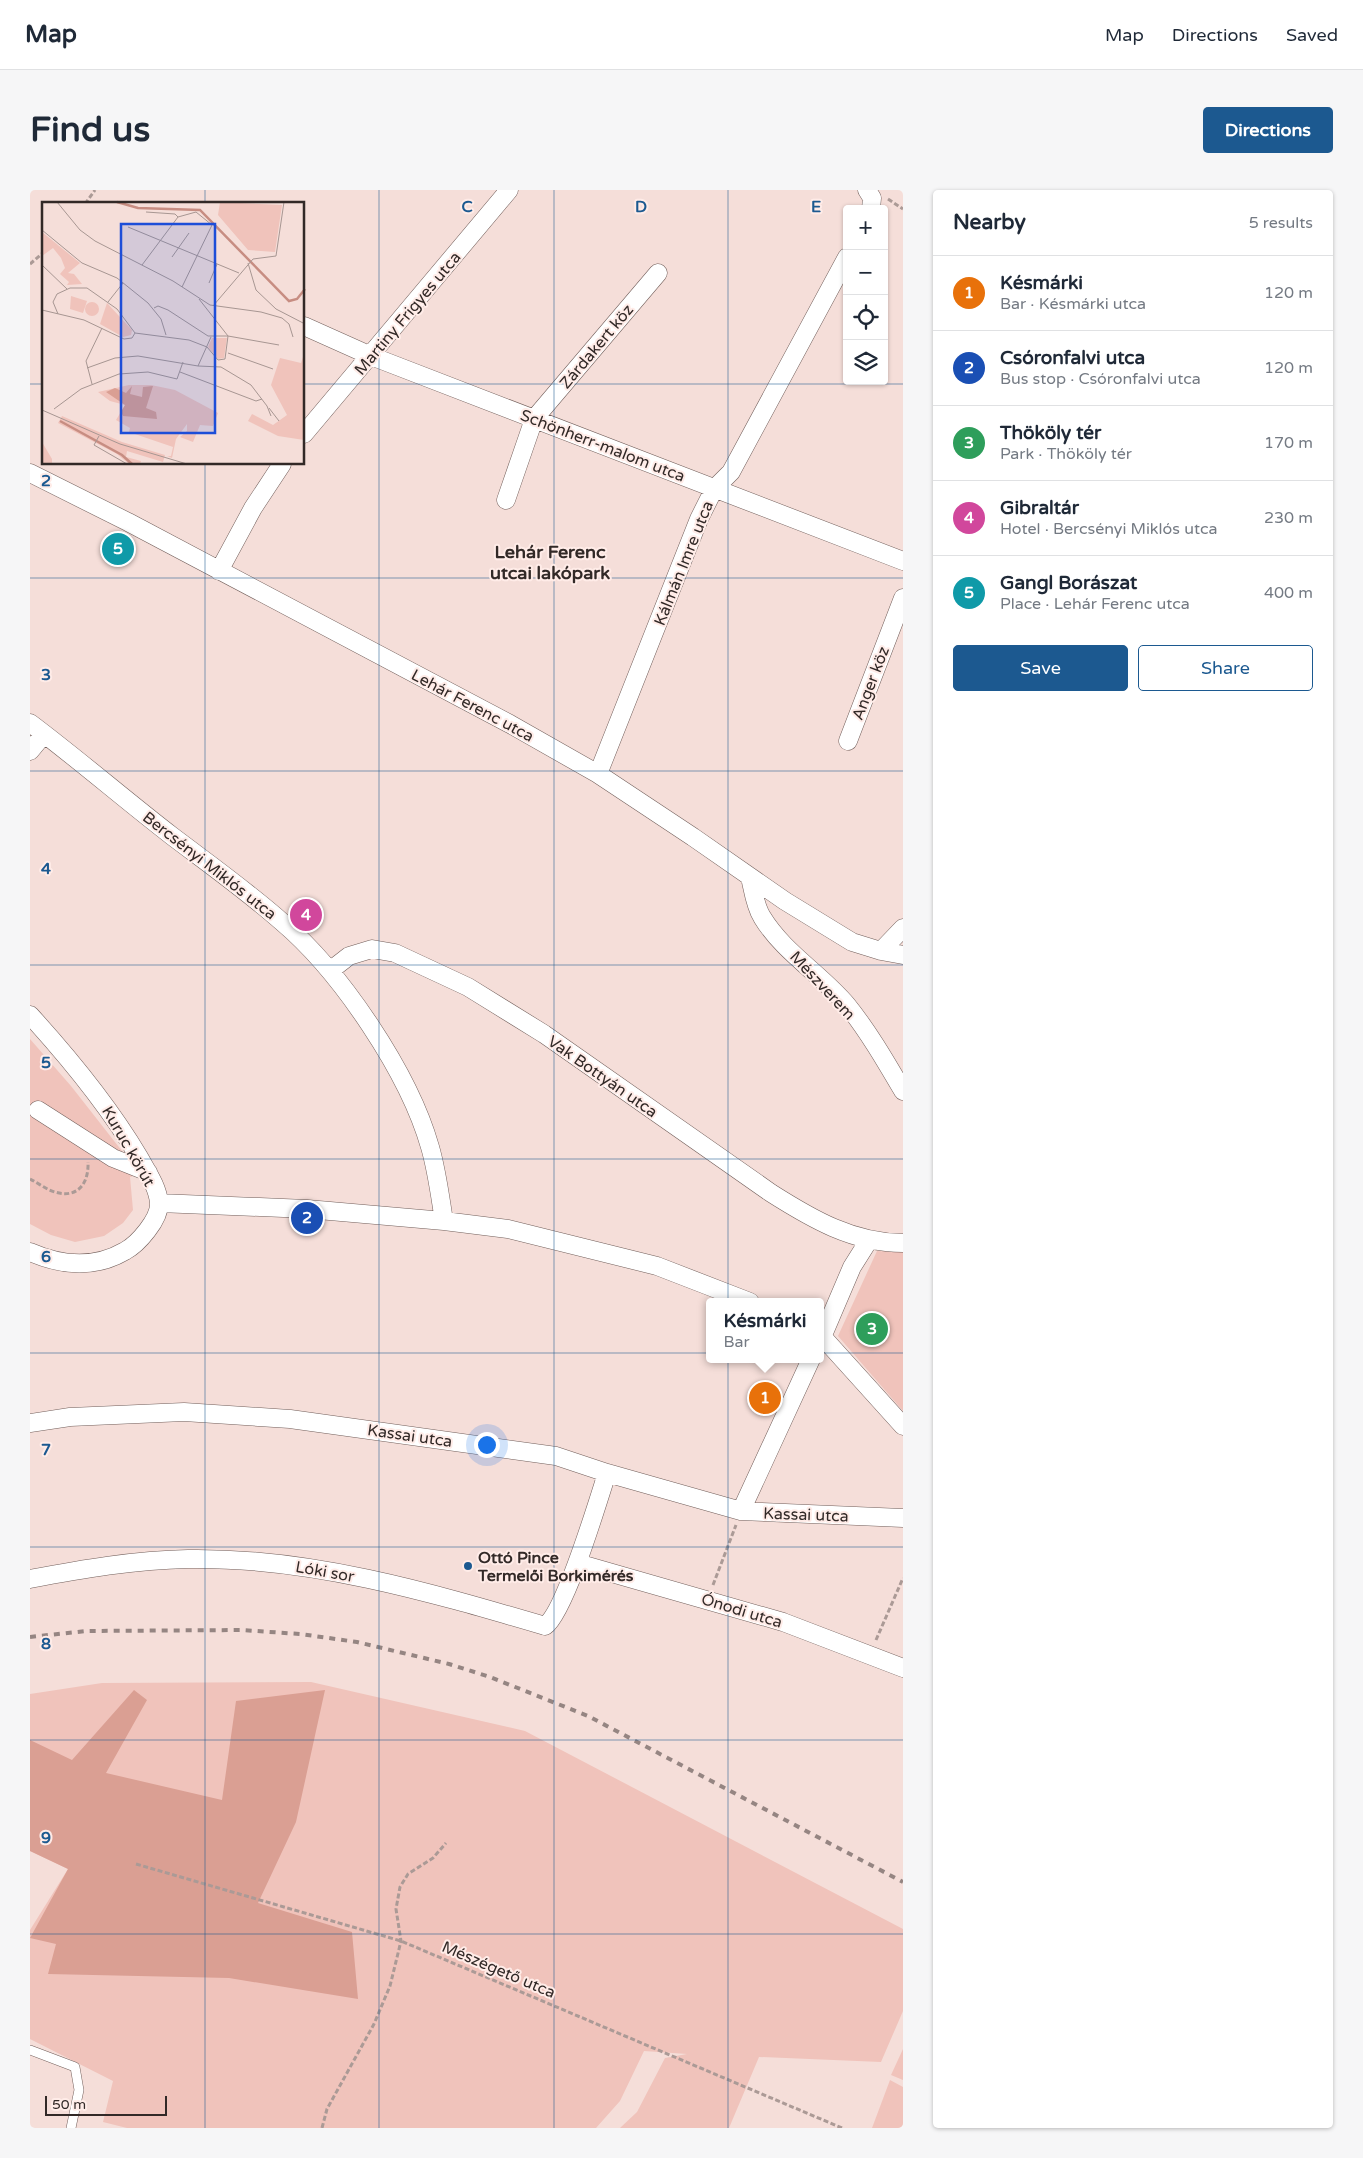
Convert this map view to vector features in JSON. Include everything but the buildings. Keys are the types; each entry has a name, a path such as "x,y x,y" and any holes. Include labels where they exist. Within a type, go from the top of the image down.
{"street":[{"name":"Martiny Frigyes utca","path":"305,433 509,190"},
{"name":"Kálmán Imre utca","path":"598,774 699,519 714,489 731,472 843,264"},
{"name":"Zárdakert köz","path":"534,419 658,273"},
{"name":"Schönherr-malom utca","path":"305,326 371,356 903,561"},
{"path":"506,500 534,419"},
{"path":"219,571 253,508 281,465"},
{"name":"Lehár Ferenc utca","path":"30,473 128,522 510,724 598,774 693,836 750,877 852,942 881,952 903,955"},
{"name":"Anger köz","path":"848,741 903,598"},
{"path":"30,751 37,728"},
{"name":"Bercsényi Miklós utca","path":"37,728 283,922 330,970 380,1040 420,1119 430,1145 436,1170 444,1221"},
{"name":"Mészverem","path":"750,877 760,916 775,936 820,976 847,1005 903,1091"},
{"path":"881,952 903,928"},
{"name":"Vak Bottyán utca","path":"330,970 349,956 372,949 395,953 468,987 544,1034 771,1193 808,1216 837,1230 868,1240 903,1243"},
{"name":"Kuruc körút","path":"30,1015 64,1052 103,1100 148,1172 159,1203 156,1213 144,1235 133,1246 118,1255 81,1265 60,1262 30,1252"},
{"path":"38,1110 113,1158 148,1172"},
{"path":"159,1203 307,1209 444,1221 508,1229 657,1266 740,1298"},
{"path":"824,1330 852,1267 868,1240"},
{"path":"824,1340 903,1426"},
{"path":"741,1512 808,1363"},
{"name":"Kassai utca","path":"30,1423 70,1417 184,1412 245,1414 391,1432 556,1456 741,1512 903,1518"},
{"path":"577,1563 607,1473"},
{"name":"Lóki sor","path":"30,1579 110,1565 188,1559 281,1563 368,1579 545,1626 549,1623 560,1603 577,1563"},
{"name":"Ónodi utca","path":"577,1563 782,1622 903,1668"}],"lane":[{"path":"30,2050 75,2067 79,2090 71,2128"}],"path":[{"path":"86,202 95,190"},
{"path":"30,264 42,254"},
{"path":"30,1179 55,1192 70,1194 81,1189 89,1173 88,1160"},
{"path":"708,1600 741,1512"},
{"path":"869,1655 903,1578"},
{"path":"322,2128 327,2109 374,2024 390,1986 401,1941 396,1909 400,1887 408,1874 433,1858 446,1843"},
{"name":"Mészégető utca","path":"136,1864 401,1941 842,2128"}],"shaded area":[{"path":"30,1039 71,1086 140,1174 130,1177 133,1210 123,1223 104,1236 75,1242 51,1235 30,1224"},
{"path":"877,1251 903,1252 903,1411 838,1336"},
{"path":"311,1682 525,1731 903,1929 903,2011 881,2062 759,2057 729,2128 620,2128 637,2112 665,2058 687,2054 644,2051 620,2101 596,2128 127,2128 103,2122 113,2081 30,2039 30,1930 68,1869 30,1851 30,1694 102,1683"},
{"path":"134,1690 147,1700 106,1773 222,1800 236,1701 325,1690 296,1822 258,1903 352,1932 358,1999 229,1978 48,1974 56,1944 30,1938 68,1869 30,1851 30,1740 72,1760"},
{"path":"903,2049 903,2080 891,2075"},
{"path":"890,2080 903,2087 903,2128 872,2128"}],"railway":[{"path":"30,1637 86,1631 242,1630 300,1634 357,1642 449,1664 490,1677 588,1716 903,1882"}],"place":[{"name":"Gangl Borászat","path":"118,549"},
{"name":"Gibraltár","path":"306,915"},
{"name":"Csóronfalvi utca","path":"307,1218"},
{"name":"Thököly tér","path":"872,1329"},
{"name":"Késmárki","path":"765,1398"},
{"name":"Ottó Pince Termelői Borkimérés","path":"468,1566"}],"district":[{"name":"Lehár Ferenc utcai lakópark","path":"550,562"}]}
